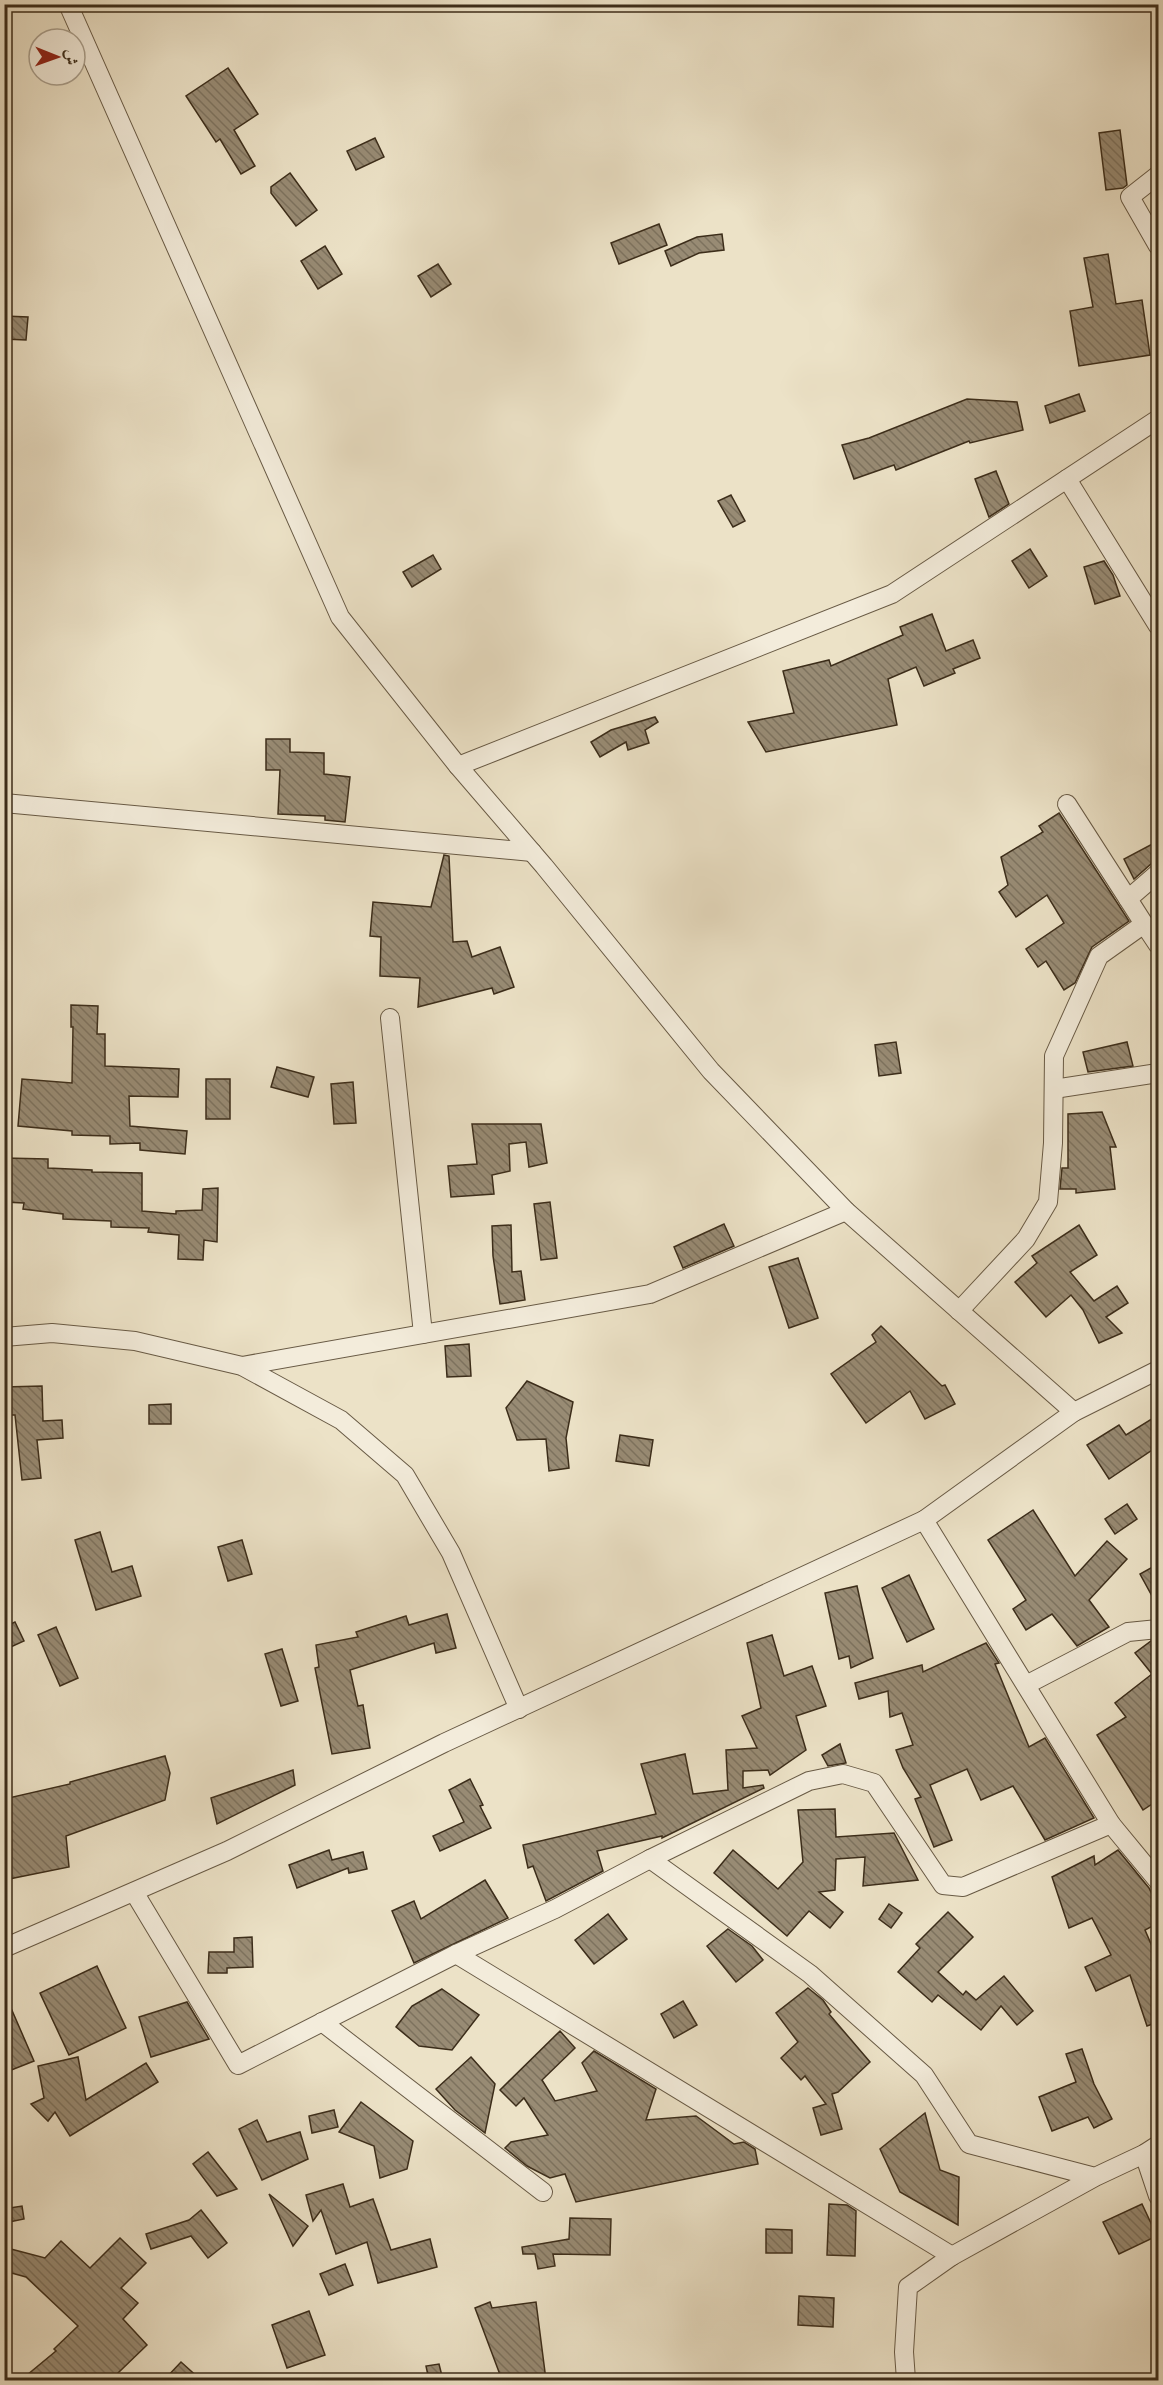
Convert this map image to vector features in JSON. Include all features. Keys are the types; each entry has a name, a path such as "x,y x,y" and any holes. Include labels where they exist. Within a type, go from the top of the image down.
{"street":[{"path":"68,4 340,617 458,766 532,852 711,1071 846,1211 1074,1412"},
{"path":"1158,175 1130,197 1158,246"},
{"path":"458,766 892,594 1158,419"},
{"path":"1067,479 1158,626"},
{"path":"4,803 532,852"},
{"path":"1067,804 1158,945"},
{"path":"1128,899 1158,873"},
{"path":"959,1311 1026,1239 1048,1202 1053,1143 1054,1056 1099,956 1144,924"},
{"path":"390,1018 423,1334"},
{"path":"1054,1089 1158,1072"},
{"path":"242,1366 650,1294 846,1211"},
{"path":"4,1337 52,1333 135,1341 242,1366 341,1420 405,1475 451,1552 519,1708"},
{"path":"4,1948 227,1851 519,1708 924,1520 1074,1412 1158,1370"},
{"path":"924,1520 1111,1824 1158,1881"},
{"path":"1026,1685 1128,1632 1158,1629"},
{"path":"134,1892 238,2064 456,1954 555,1909 650,1859 809,1781 843,1774 874,1783 943,1885 963,1887 1111,1824"},
{"path":"650,1859 810,1974 924,2075 969,2144 1095,2177"},
{"path":"456,1954 952,2256"},
{"path":"322,2022 543,2192"},
{"path":"906,2380 904,2352 908,2287 952,2256 1095,2177 1151,2150 1158,2196"}],"building":[{"path":"228,68 258,114 234,130 255,166 241,174 220,139 216,142 186,96"},
{"path":"1120,130 1127,185 1123,188 1106,190 1099,133"},
{"path":"375,138 384,157 356,170 347,151"},
{"path":"290,173 317,210 296,226 271,193 271,187"},
{"path":"659,224 667,245 619,264 611,243"},
{"path":"722,234 724,250 699,253 671,266 665,251 697,237"},
{"path":"325,246 342,274 318,289 301,261"},
{"path":"1108,254 1116,304 1142,300 1150,355 1079,366 1070,311 1093,307 1084,258"},
{"path":"438,264 451,284 431,297 418,276"},
{"path":"4,316 28,317 26,340 4,339"},
{"path":"1079,394 1085,411 1050,423 1045,406"},
{"path":"967,399 1017,402 1023,430 970,443 969,441 896,470 894,465 854,479 842,445 869,438"},
{"path":"996,471 1009,504 989,517 975,479"},
{"path":"731,495 745,521 733,527 718,501"},
{"path":"1030,549 1047,576 1029,588 1012,561"},
{"path":"433,555 441,569 412,587 403,572"},
{"path":"1104,561 1113,575 1120,596 1095,604 1084,567"},
{"path":"932,614 946,651 973,640 980,658 953,669 955,673 924,686 916,667 888,679 897,725 766,752 748,722 794,713 783,671 829,660 831,666 903,635 900,627"},
{"path":"655,717 658,722 645,730 649,743 628,750 626,742 600,757 591,742 611,730"},
{"path":"266,739 290,739 290,752 324,753 324,774 350,777 345,822 325,820 325,816 278,814 280,770 266,770"},
{"path":"1059,813 1129,921 1092,947 1075,983 1064,990 1046,961 1038,967 1026,949 1064,923 1047,895 1016,917 999,892 1008,885 1001,857 1043,832 1039,826"},
{"path":"1158,841 1158,862 1151,864 1134,879 1124,859"},
{"path":"444,855 449,856 453,942 467,941 472,957 500,947 514,987 494,994 492,988 418,1007 420,978 380,976 381,937 370,936 373,902 431,907"},
{"path":"71,1005 98,1006 97,1034 105,1034 105,1066 179,1069 178,1097 129,1096 130,1126 187,1131 185,1154 140,1150 140,1143 110,1144 110,1136 72,1135 72,1131 18,1126 22,1079 72,1083"},
{"path":"896,1042 901,1073 879,1076 875,1045"},
{"path":"1127,1042 1133,1066 1088,1072 1083,1052"},
{"path":"277,1067 314,1077 308,1097 271,1087"},
{"path":"206,1079 230,1079 230,1119 206,1119"},
{"path":"353,1082 356,1123 334,1124 331,1084"},
{"path":"1102,1112 1116,1147 1110,1147 1115,1189 1076,1193 1076,1189 1060,1189 1062,1168 1068,1168 1068,1114"},
{"path":"472,1124 541,1124 547,1163 529,1167 526,1142 509,1144 510,1171 492,1175 494,1194 451,1197 448,1166 477,1164"},
{"path":"4,1158 48,1159 48,1168 142,1173 142,1211 176,1214 176,1211 202,1210 203,1189 218,1188 217,1242 204,1240 203,1260 178,1259 179,1235 148,1232 149,1228 111,1227 111,1221 63,1219 63,1214 23,1209 24,1203 4,1202"},
{"path":"550,1202 557,1258 541,1260 534,1204"},
{"path":"724,1224 734,1246 683,1268 674,1247"},
{"path":"511,1225 512,1272 521,1271 525,1300 500,1304 493,1256 492,1226"},
{"path":"1079,1225 1097,1255 1070,1272 1094,1301 1117,1286 1128,1303 1106,1317 1122,1333 1099,1343 1083,1310 1071,1295 1046,1317 1015,1282 1037,1263 1032,1256"},
{"path":"798,1258 818,1318 789,1328 769,1267"},
{"path":"881,1326 942,1386 945,1385 955,1404 925,1419 910,1391 866,1423 831,1374 876,1342 872,1335"},
{"path":"469,1344 471,1376 447,1377 445,1346"},
{"path":"527,1381 573,1402 566,1438 569,1468 549,1471 546,1439 517,1440 506,1408"},
{"path":"42,1386 43,1421 62,1420 63,1438 37,1440 41,1478 22,1480 15,1415 4,1415 4,1387"},
{"path":"171,1404 171,1424 149,1424 149,1405"},
{"path":"1158,1415 1158,1446 1109,1479 1087,1445 1119,1425 1126,1435"},
{"path":"620,1435 653,1440 649,1466 616,1461"},
{"path":"1127,1504 1137,1519 1115,1534 1105,1519"},
{"path":"1033,1510 1075,1576 1107,1541 1127,1559 1089,1600 1109,1627 1077,1646 1052,1614 1026,1630 1013,1609 1026,1600 988,1540"},
{"path":"100,1532 112,1572 132,1566 141,1596 96,1610 75,1540"},
{"path":"242,1540 252,1574 228,1581 218,1547"},
{"path":"1158,1564 1158,1607 1140,1574"},
{"path":"909,1575 934,1629 907,1642 882,1588"},
{"path":"857,1586 873,1658 851,1668 849,1656 839,1659 825,1593"},
{"path":"447,1614 456,1648 436,1653 434,1643 350,1670 358,1706 363,1705 370,1748 332,1754 315,1668 319,1667 316,1645 358,1637 356,1632 406,1616 409,1625"},
{"path":"15,1622 24,1641 4,1650 4,1627"},
{"path":"56,1627 78,1678 60,1686 38,1635"},
{"path":"772,1635 784,1676 812,1666 826,1706 796,1716 806,1750 770,1775 768,1770 743,1771 743,1788 763,1785 764,1788 662,1838 662,1836 597,1851 603,1871 546,1901 533,1866 528,1868 523,1845 656,1814 641,1764 685,1754 693,1794 728,1790 726,1750 757,1748 742,1716 761,1708 747,1643"},
{"path":"1158,1640 1158,1800 1143,1810 1097,1735 1126,1717 1115,1703 1152,1674 1135,1653 1151,1641"},
{"path":"986,1643 999,1663 995,1664 1029,1747 1045,1738 1094,1818 1045,1840 1013,1786 981,1800 967,1769 930,1785 952,1840 934,1847 915,1799 921,1797 903,1768 896,1750 913,1745 902,1713 890,1717 888,1691 859,1699 855,1683 922,1665 923,1672"},
{"path":"282,1649 298,1701 281,1706 265,1654"},
{"path":"840,1744 846,1763 828,1766 822,1755"},
{"path":"165,1756 170,1773 165,1800 66,1836 69,1867 4,1880 4,1799 70,1784 70,1782"},
{"path":"293,1770 295,1785 217,1824 211,1798"},
{"path":"470,1779 491,1828 440,1851 433,1836 464,1822 449,1790"},
{"path":"835,1809 836,1837 894,1833 918,1880 863,1886 865,1857 836,1859 835,1890 819,1892 843,1912 830,1928 809,1911 787,1936 714,1873 733,1850 778,1889 803,1862 798,1810"},
{"path":"329,1850 332,1860 363,1852 367,1869 349,1873 348,1868 297,1888 289,1865"},
{"path":"1118,1850 1149,1888 1158,1907 1158,1923 1145,1930 1158,1960 1158,2022 1147,2026 1130,1975 1096,1991 1085,1967 1111,1955 1092,1918 1069,1928 1052,1877 1094,1856 1095,1865"},
{"path":"485,1880 508,1918 414,1963 392,1911 414,1901 421,1919"},
{"path":"889,1904 902,1913 891,1928 879,1919"},
{"path":"948,1912 973,1937 938,1972 963,1995 966,1991 976,2000 1004,1976 1033,2011 1017,2025 1001,2006 981,2030 938,1995 932,2002 898,1972 920,1948 916,1944"},
{"path":"608,1914 627,1939 594,1964 575,1940"},
{"path":"728,1929 752,1946 763,1960 736,1982 707,1946"},
{"path":"252,1937 253,1967 227,1968 227,1973 208,1973 209,1952 234,1952 234,1938"},
{"path":"97,1966 126,2028 69,2055 40,1993"},
{"path":"808,1988 823,2000 831,2012 829,2014 870,2062 838,2092 832,2094 842,2129 821,2135 813,2108 826,2104 805,2076 801,2080 781,2058 798,2042 776,2013"},
{"path":"442,1989 479,2015 452,2050 419,2046 396,2027 412,2006"},
{"path":"4,1992 34,2061 4,2073"},
{"path":"683,2001 697,2025 674,2038 661,2014"},
{"path":"187,2002 209,2039 151,2057 139,2017"},
{"path":"560,2031 575,2048 542,2080 555,2101 597,2091 582,2063 594,2051 656,2089 646,2120 696,2116 734,2144 744,2142 755,2149 758,2164 576,2202 565,2174 550,2178 527,2166 505,2148 511,2142 548,2135 524,2098 516,2106 500,2090"},
{"path":"1082,2049 1094,2084 1112,2119 1094,2128 1088,2117 1052,2131 1039,2097 1076,2082 1066,2054"},
{"path":"78,2057 86,2100 146,2063 158,2082 70,2136 55,2112 48,2121 31,2104 44,2098 38,2066"},
{"path":"471,2057 495,2084 485,2133 455,2110 436,2089"},
{"path":"361,2102 413,2141 407,2169 380,2178 374,2146 339,2132"},
{"path":"334,2110 338,2127 312,2133 309,2116"},
{"path":"925,2113 940,2170 959,2177 958,2225 900,2192 880,2149"},
{"path":"257,2120 267,2142 300,2132 308,2159 262,2180 239,2129"},
{"path":"208,2152 237,2189 217,2196 193,2164"},
{"path":"343,2184 350,2207 373,2199 391,2250 430,2239 437,2267 378,2283 367,2242 336,2254 321,2210 313,2221 306,2195"},
{"path":"269,2194 308,2226 293,2246"},
{"path":"829,2204 847,2205 856,2211 855,2256 827,2255"},
{"path":"1142,2204 1157,2236 1119,2254 1103,2222"},
{"path":"22,2206 24,2219 4,2223 4,2209"},
{"path":"201,2210 227,2243 208,2258 191,2236 151,2249 146,2234 189,2220"},
{"path":"570,2218 611,2219 610,2255 553,2254 555,2266 538,2269 535,2254 523,2254 522,2247 569,2239"},
{"path":"766,2229 792,2230 792,2253 766,2253"},
{"path":"120,2238 146,2263 121,2288 138,2303 123,2319 147,2345 118,2373 126,2380 21,2380 56,2351 54,2349 78,2326 26,2277 4,2271 7,2248 45,2258 61,2241 90,2268"},
{"path":"345,2264 353,2285 329,2295 320,2274"},
{"path":"799,2296 834,2298 833,2327 798,2325"},
{"path":"490,2302 492,2308 536,2302 546,2380 502,2380 475,2308"},
{"path":"309,2311 325,2355 287,2368 272,2325"},
{"path":"181,2362 201,2380 164,2380"},
{"path":"439,2364 443,2380 429,2380 426,2366"}]}
